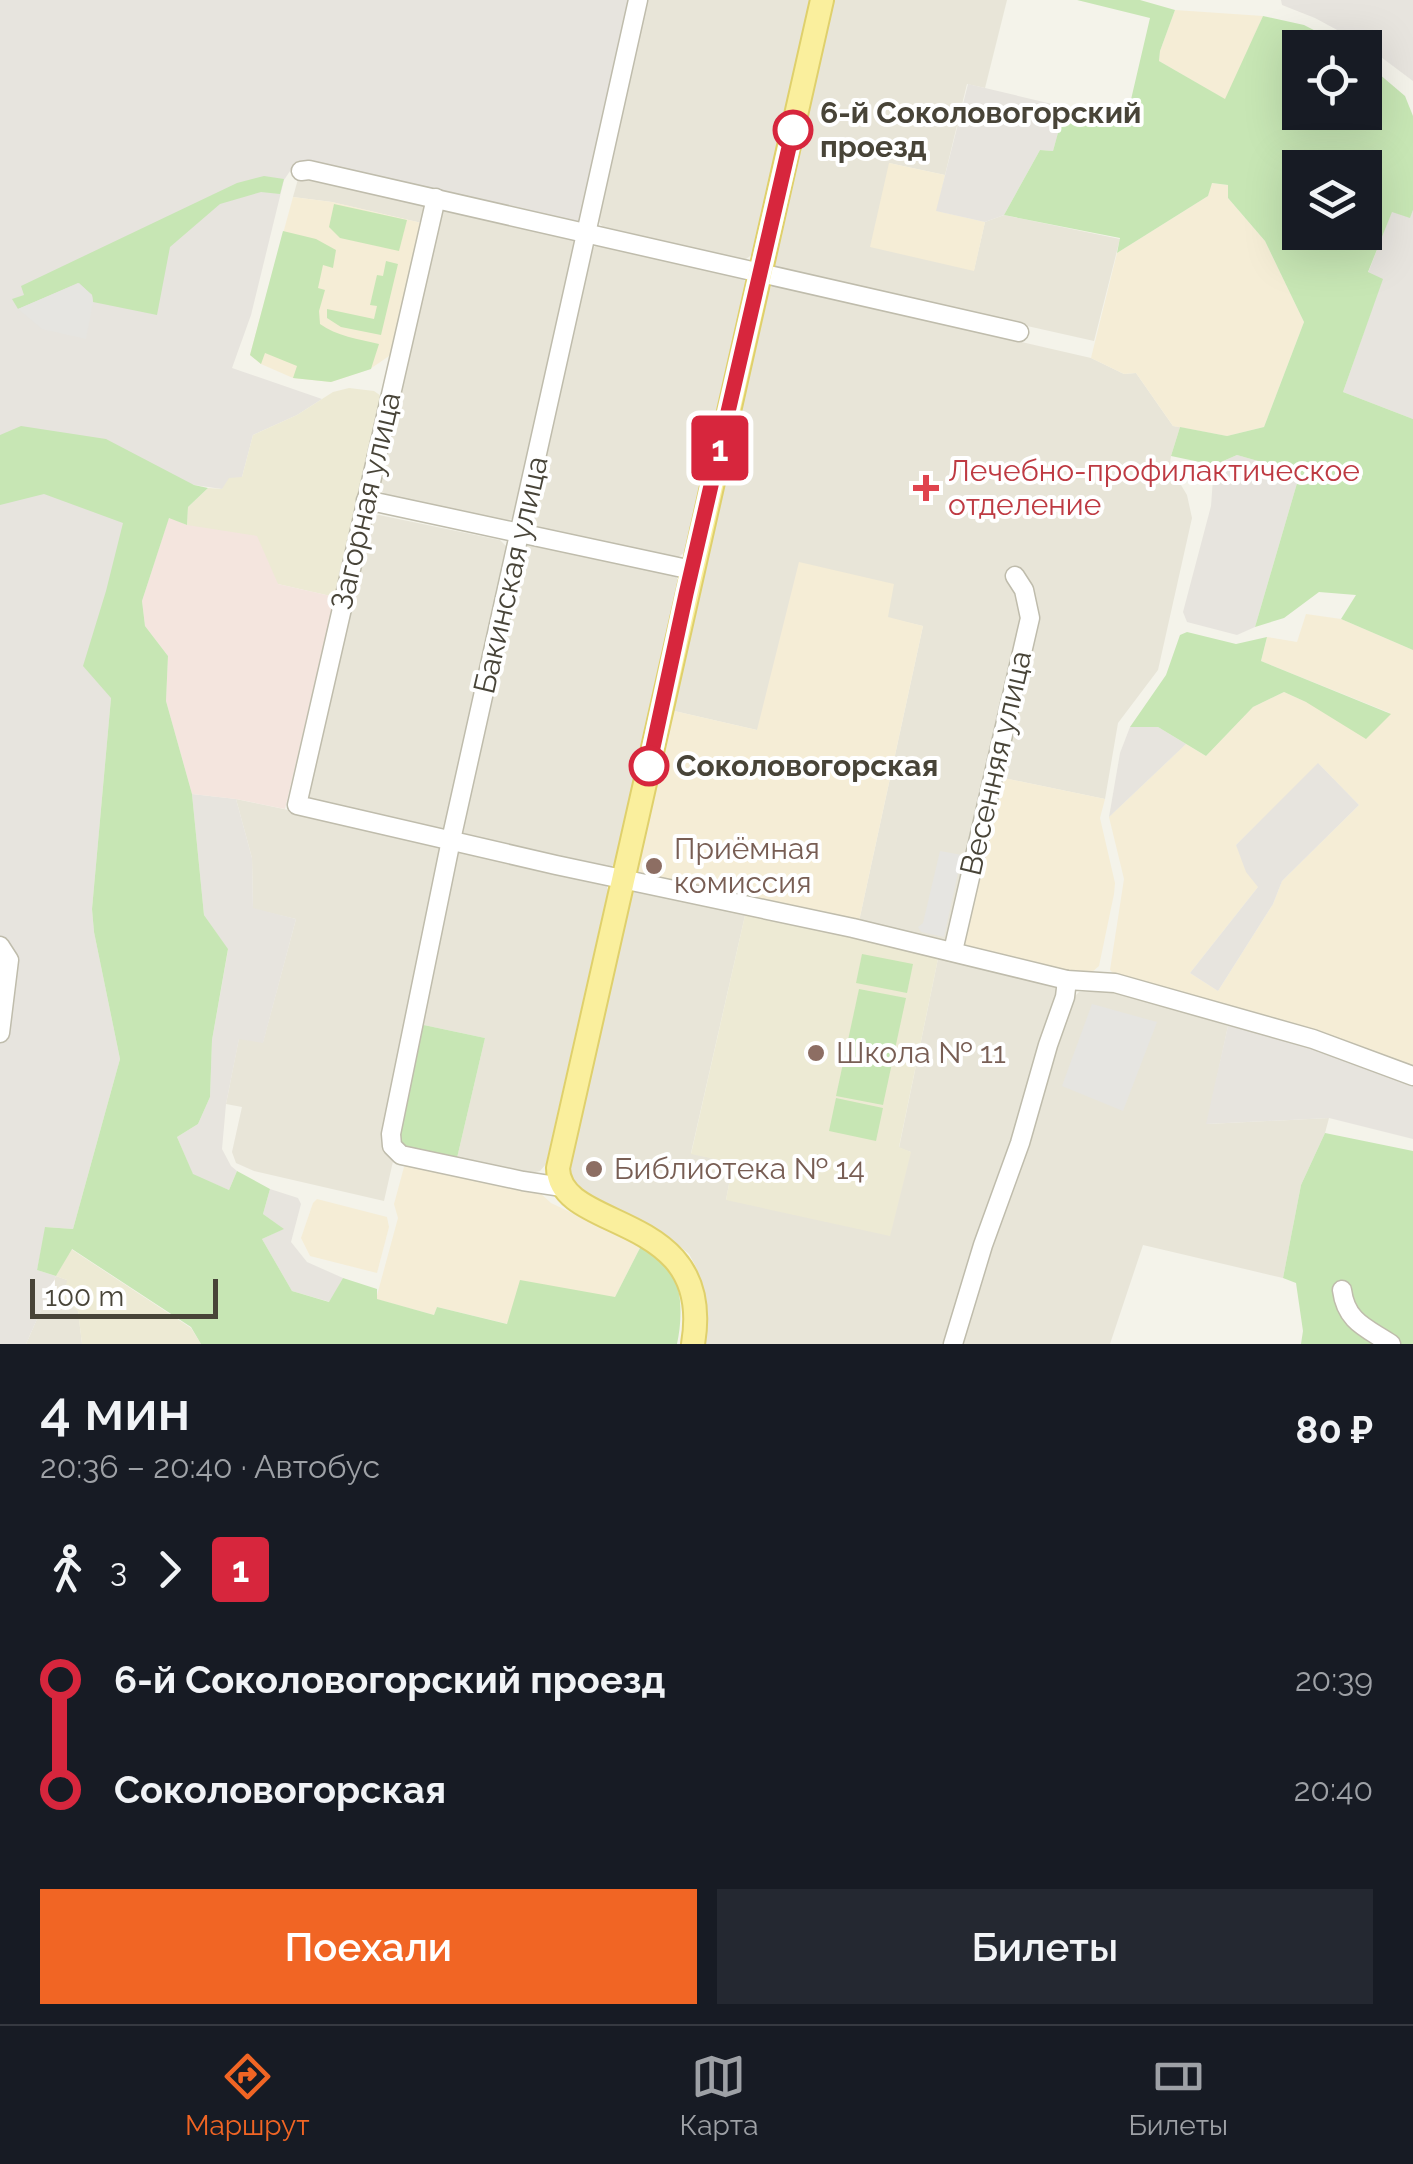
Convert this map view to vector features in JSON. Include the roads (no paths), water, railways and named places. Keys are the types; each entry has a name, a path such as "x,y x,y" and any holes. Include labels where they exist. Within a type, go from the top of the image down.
{"main road":[{"path":"692,1344 693,1298 679,1264 661,1245 580,1204 560,1182 558,1168 822,0"}],"street":[{"name":"Бакинская улица","path":"560,1182 523,1181 401,1155 392,1146 391,1134 451,840 638,0"},
{"path":"301,171 436,198 1019,332"},
{"name":"Загорная улица","path":"436,198 297,805 451,840"},
{"path":"366,500 692,570"},
{"name":"Весенняя улица","path":"953,951 1030,618 1024,590 1015,576"},
{"path":"451,840 953,951 1067,980 1115,983 1313,1039 1413,1076"},
{"path":"0,946 8,960 0,1033"},
{"path":"954,1344 1066,997 1067,980"},
{"path":"1342,1290 1347,1312 1392,1344"}],"place":[{"name":"6-й Соколовогорский проезд","path":"793,130"},
{"name":"Лечебно-профилактическое отделение","path":"926,488"},
{"name":"Соколовогорская","path":"649,766"},
{"name":"Приёмная комиссия","path":"654,866"},
{"name":"Школа № 11","path":"816,1053"},
{"name":"Библиотека № 14","path":"594,1169"}]}
